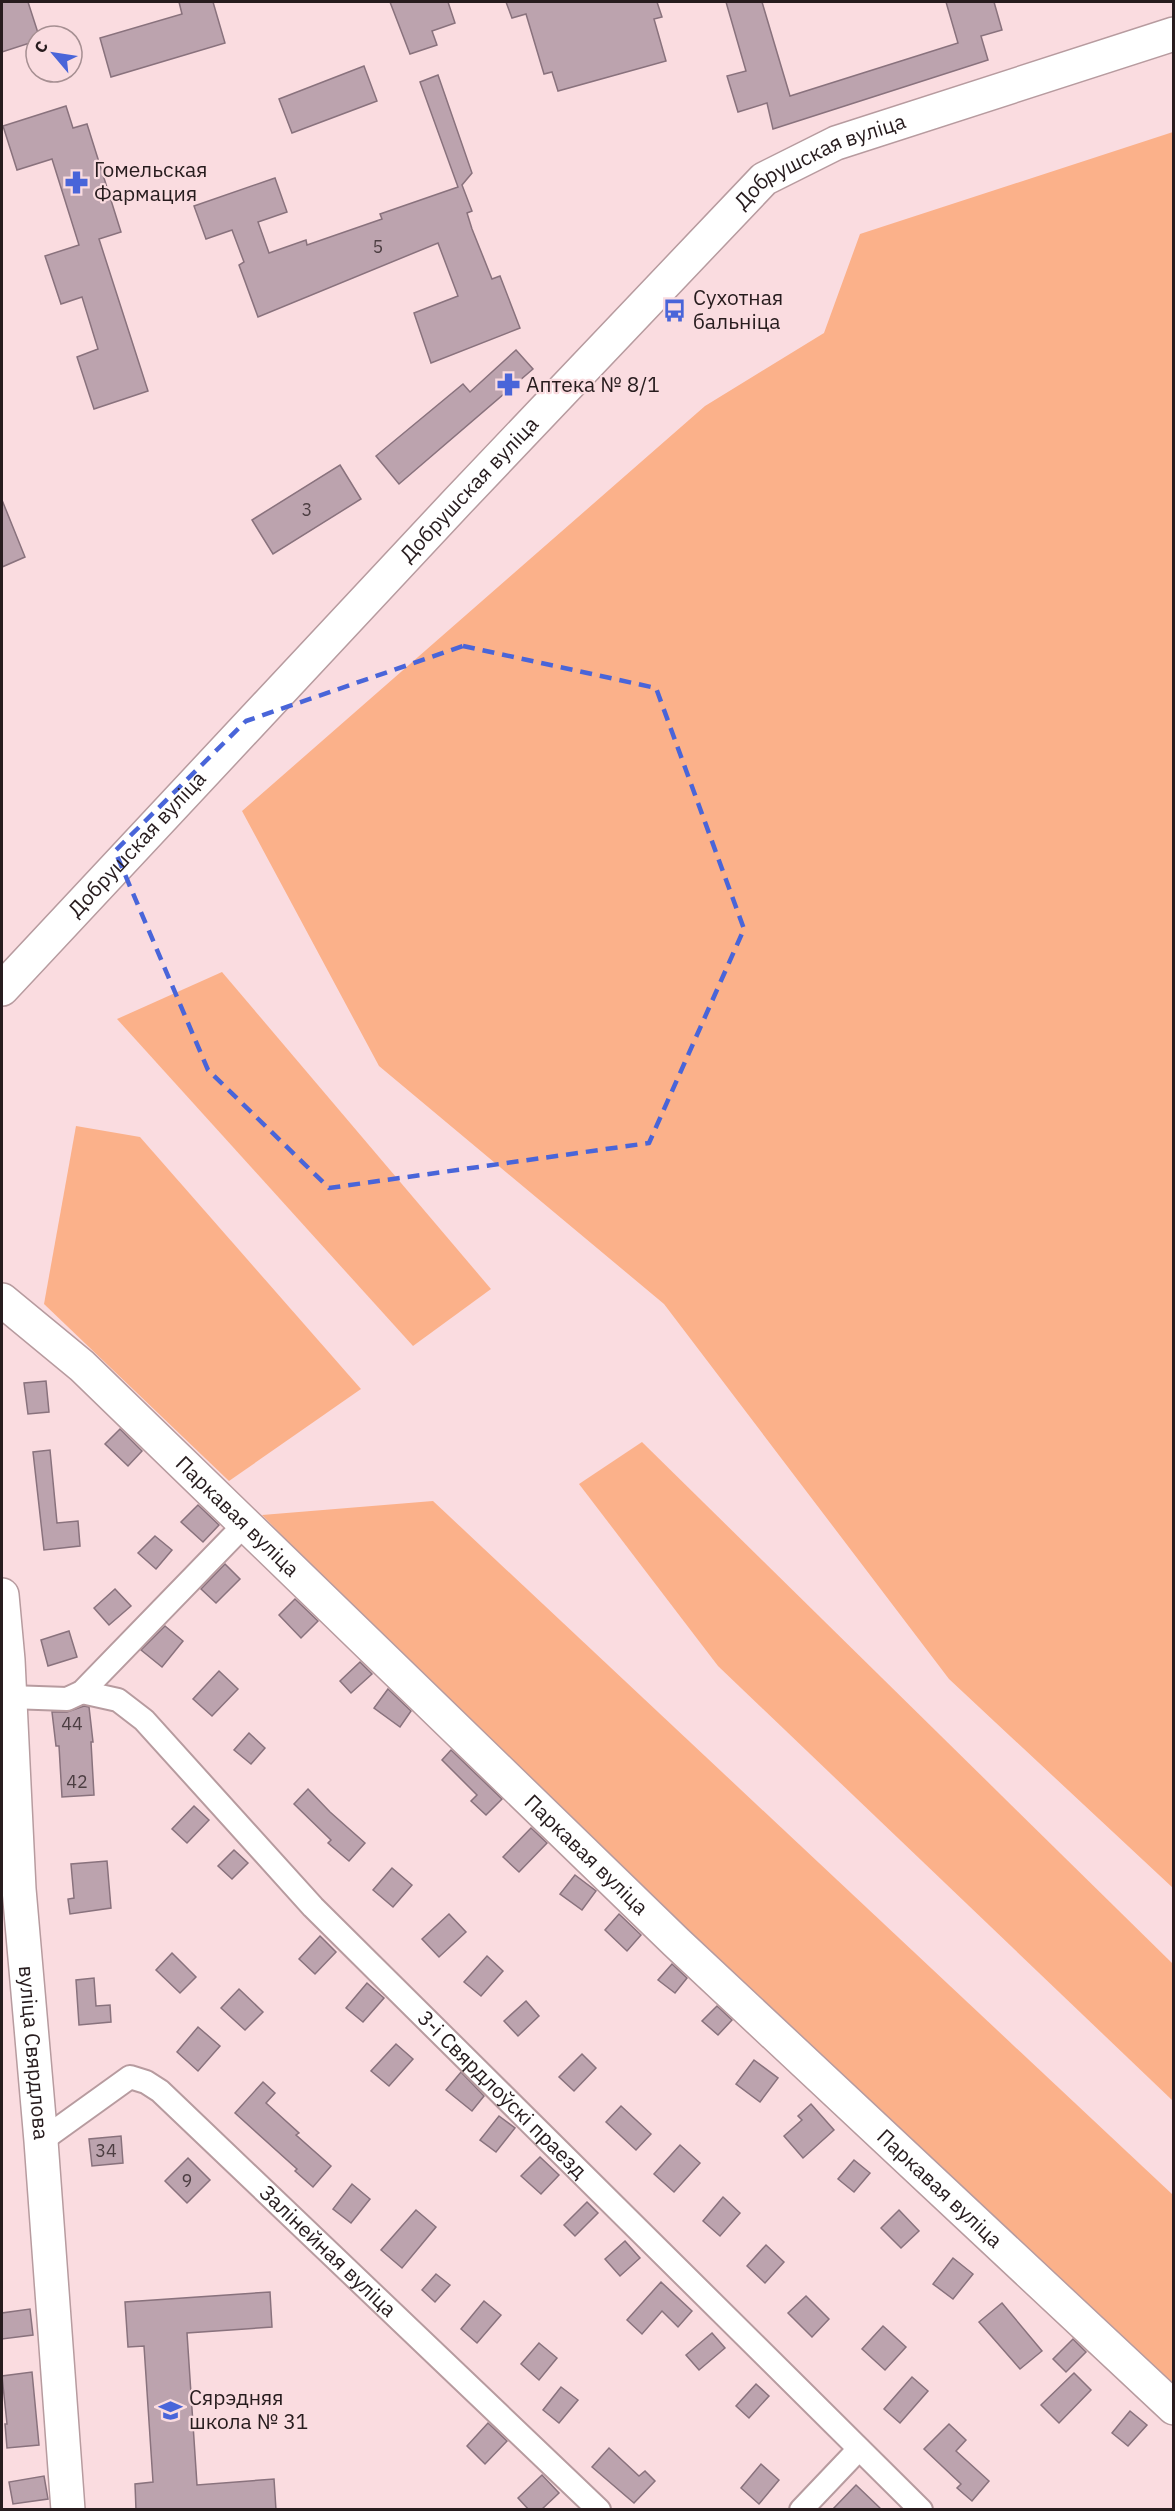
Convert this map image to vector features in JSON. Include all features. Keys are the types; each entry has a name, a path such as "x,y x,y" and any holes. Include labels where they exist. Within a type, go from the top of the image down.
{"street":[{"name":"Добрушская вуліца","path":"2,989 450,510 764,179 836,143 1173,34"},
{"name":"Паркавая вуліца","path":"2,1300 82,1366 676,1942 1173,2408"},
{"path":"10,1697 67,1699 82,1692 246,1523"},
{"name":"вуліца Свярдлова","path":"2,1595 10,1697 10,1890 40,2141 68,2510"},
{"name":"3-і Свярдлоўскі праезд","path":"82,1692 118,1700 144,1720 313,1907 921,2510"},
{"name":"Залінейная вуліца","path":"40,2141 130,2077 146,2082 160,2091 599,2510"},
{"path":"801,2510 859,2449"}],"highlighted area":[{"path":"463,646 656,688 744,929 649,1143 329,1188 208,1070 115,851 246,721"}],"shaded area":[{"path":"1173,132 1173,1888 949,1679 664,1304 379,1066 242,811 705,406 824,333 860,234"},
{"path":"222,972 491,1289 413,1346 117,1019"},
{"path":"76,1126 140,1137 361,1389 229,1481 44,1304"},
{"path":"642,1442 1173,1964 1173,2101 718,1666 579,1484"},
{"path":"433,1501 1173,2195 1173,2393 468,1726 262,1515"}],"building":[{"path":"2,2 28,2 35,24 24,24 24,45 2,52"},
{"path":"179,2 213,2 225,43 111,77 100,38 182,14"},
{"path":"390,2 448,2 455,23 432,31 437,45 410,54"},
{"path":"506,2 657,2 662,17 654,19 666,61 558,91 552,72 544,74 526,14 512,18"},
{"path":"726,2 762,2 790,96 958,43 946,2 994,2 1002,30 981,36 988,60 773,129 767,103 738,112 727,76 746,71"},
{"path":"364,66 377,101 292,133 279,99"},
{"path":"438,75 472,173 462,185 472,211 467,213 472,229 492,279 500,276 520,328 431,363 414,313 458,296 438,243 258,317 239,265 244,262 232,230 206,239 194,206 275,178 287,212 258,222 269,253 306,240 307,245 382,219 380,214 458,187 420,82"},
{"path":"66,106 73,128 87,124 121,232 99,239 148,391 94,409 77,357 98,349 82,297 61,304 45,256 79,245 52,159 17,170 3,126"},
{"path":"516,350 533,369 399,484 376,456 463,384 470,392"},
{"path":"340,465 361,499 273,554 252,520"},
{"path":"2,500 25,557 2,567"},
{"path":"46,1381 49,1412 28,1414 24,1383"},
{"path":"120,1429 142,1451 128,1466 105,1444"},
{"path":"50,1450 57,1523 78,1521 80,1546 44,1550 33,1452"},
{"path":"198,1505 219,1525 203,1542 181,1522"},
{"path":"155,1536 172,1550 156,1569 138,1553"},
{"path":"225,1564 240,1579 216,1603 201,1589"},
{"path":"115,1589 131,1606 109,1625 94,1608"},
{"path":"295,1599 318,1621 301,1638 279,1615"},
{"path":"165,1626 183,1641 162,1667 141,1650"},
{"path":"69,1631 77,1657 48,1666 41,1640"},
{"path":"360,1662 372,1674 351,1693 340,1681"},
{"path":"219,1671 238,1689 212,1716 193,1699"},
{"path":"388,1689 411,1711 400,1727 374,1708"},
{"path":"84,1706 89,1707 93,1742 91,1742 94,1795 62,1797 59,1746 56,1746 52,1712 67,1712"},
{"path":"249,1733 265,1748 251,1764 234,1750"},
{"path":"451,1750 502,1799 486,1815 471,1801 477,1795 442,1760"},
{"path":"308,1789 365,1843 349,1861 328,1843 331,1840 294,1804"},
{"path":"194,1806 209,1820 187,1843 172,1829"},
{"path":"531,1828 547,1843 519,1872 503,1857"},
{"path":"234,1850 248,1863 232,1879 218,1866"},
{"path":"107,1861 111,1908 70,1914 68,1899 74,1898 71,1864"},
{"path":"392,1868 412,1885 393,1907 373,1890"},
{"path":"575,1875 596,1891 582,1910 560,1894"},
{"path":"449,1914 466,1932 439,1957 422,1939"},
{"path":"619,1914 641,1935 627,1951 605,1930"},
{"path":"320,1936 336,1952 315,1974 299,1959"},
{"path":"172,1953 196,1977 180,1993 156,1970"},
{"path":"487,1956 503,1971 481,1996 464,1982"},
{"path":"672,1964 687,1978 675,1993 658,1980"},
{"path":"94,1978 96,2006 110,2005 111,2022 79,2025 76,1980"},
{"path":"367,1983 384,1998 363,2022 346,2008"},
{"path":"239,1989 263,2012 245,2030 221,2008"},
{"path":"526,2001 539,2016 518,2036 504,2021"},
{"path":"717,2006 732,2020 718,2035 702,2021"},
{"path":"198,2027 220,2046 198,2071 177,2052"},
{"path":"396,2044 413,2059 389,2086 371,2071"},
{"path":"582,2054 596,2068 574,2091 559,2077"},
{"path":"754,2060 778,2078 760,2102 736,2084"},
{"path":"461,2072 484,2096 472,2111 446,2090"},
{"path":"263,2082 275,2093 266,2103 299,2133 296,2135 331,2166 313,2187 295,2171 297,2169 235,2113"},
{"path":"811,2104 834,2130 803,2158 784,2136 802,2120 798,2116"},
{"path":"621,2106 651,2134 636,2150 606,2122"},
{"path":"499,2116 515,2128 496,2152 480,2140"},
{"path":"121,2136 123,2163 92,2166 89,2139"},
{"path":"680,2145 700,2163 674,2192 654,2174"},
{"path":"540,2157 559,2175 541,2194 521,2176"},
{"path":"188,2158 210,2180 187,2203 165,2181"},
{"path":"854,2160 870,2173 854,2192 838,2179"},
{"path":"352,2184 370,2199 351,2223 333,2209"},
{"path":"723,2197 740,2213 720,2236 703,2221"},
{"path":"587,2202 598,2213 575,2236 564,2225"},
{"path":"416,2210 436,2227 402,2268 381,2250"},
{"path":"899,2210 919,2231 901,2248 881,2228"},
{"path":"625,2241 640,2258 620,2276 605,2259"},
{"path":"766,2245 784,2262 765,2283 747,2266"},
{"path":"953,2258 973,2274 953,2299 933,2284"},
{"path":"436,2274 450,2285 435,2302 422,2290"},
{"path":"661,2282 692,2311 678,2327 662,2311 642,2334 627,2320"},
{"path":"270,2292 272,2327 187,2333 197,2485 274,2479 276,2510 136,2510 135,2484 153,2482 144,2346 128,2347 125,2302"},
{"path":"806,2296 829,2319 812,2337 788,2313"},
{"path":"484,2301 501,2315 477,2343 461,2329"},
{"path":"1002,2303 1042,2351 1020,2369 979,2322"},
{"path":"30,2309 33,2335 2,2339 2,2313"},
{"path":"883,2326 906,2347 885,2370 862,2349"},
{"path":"712,2333 725,2348 699,2370 686,2355"},
{"path":"1073,2339 1086,2352 1066,2372 1053,2359"},
{"path":"539,2343 557,2358 539,2380 521,2364"},
{"path":"32,2372 39,2445 7,2448 2,2376"},
{"path":"1074,2373 1091,2390 1059,2423 1041,2405"},
{"path":"912,2377 928,2391 900,2423 884,2409"},
{"path":"756,2384 769,2396 749,2418 736,2406"},
{"path":"561,2387 578,2400 559,2423 543,2410"},
{"path":"1130,2411 1147,2425 1128,2446 1112,2433"},
{"path":"488,2423 507,2441 485,2464 467,2446"},
{"path":"949,2424 966,2440 956,2451 989,2481 972,2501 957,2488 961,2484 924,2449"},
{"path":"609,2448 639,2476 645,2471 655,2481 634,2503 592,2467"},
{"path":"761,2464 779,2480 759,2504 741,2488"},
{"path":"542,2475 559,2493 541,2510 529,2510 518,2498"},
{"path":"44,2476 48,2499 13,2504 9,2482"},
{"path":"856,2485 882,2510 832,2510"}],"place":[{"name":"Гомельская Фармация","path":"76,182"},
{"name":"Сухотная бальніца","path":"675,310"},
{"name":"Аптека № 8/1","path":"508,385"},
{"name":"Сярэдняя школа № 31","path":"171,2410"}]}
